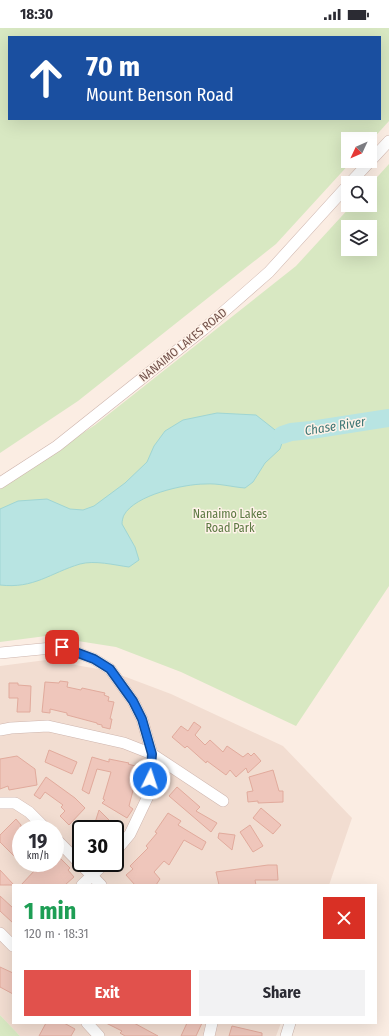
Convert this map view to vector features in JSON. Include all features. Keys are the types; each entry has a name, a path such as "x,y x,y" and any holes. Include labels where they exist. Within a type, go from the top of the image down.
{"street":[{"path":"356,176 389,141"},
{"name":"NANAIMO LAKES ROAD","path":"0,483 57,446 204,329 269,272 341,194"},
{"path":"0,653 62,647 94,659 110,669 133,701 142,719 152,754 150,792 130,834 124,841"},
{"path":"0,730 48,726 124,743 152,754 223,801"},
{"path":"0,803 15,803 29,812 37,820"},
{"path":"64,847 100,884"},
{"path":"83,884 95,872"},
{"path":"0,933 12,945"},
{"path":"88,1024 99,1036"},
{"path":"209,1036 212,1024"},
{"path":"286,1036 290,1024"}],"shaded area":[{"path":"46,660 110,671 171,694 283,746 352,818 329,884 12,884 12,1024 281,1024 276,1036 20,1036 0,1015 0,666"}],"green space":[{"path":"0,28 389,28 389,121 377,134 377,132 341,132 341,168 346,168 276,244 78,401 0,453"},
{"name":"Nanaimo Lakes Road Park","path":"389,164 389,586 296,726 181,672 116,647 46,636 0,642 0,488 95,425 296,266 346,212 377,212 377,177"},
{"path":"0,1015 20,1036 0,1036"}],"water":[{"path":"217,413 256,415 284,437 280,449 265,463 253,482 245,488 210,484 185,486 149,496 138,502 124,515 122,522 135,547 139,560 129,567 92,562 80,564 23,585 0,585 0,509 18,501 47,499 70,509 83,510 94,506 125,483 147,462 154,446 165,431 183,420"}],"building":[{"path":"60,681 68,682 67,687 81,690 82,688 105,693 104,695 109,697 108,701 114,702 110,719 112,719 110,729 102,727 102,725 97,723 67,715 67,713 50,709 50,713 42,712 45,682 59,683"},
{"path":"9,683 18,683 18,685 31,686 30,712 17,712 18,698 9,698"},
{"path":"194,722 201,727 195,735 205,745 210,740 223,752 227,746 243,757 248,753 251,756 254,753 261,761 248,773 246,768 236,777 230,770 226,775 207,761 206,763 187,746 185,748 172,737 181,726 188,731"},
{"path":"49,750 77,762 72,774 45,762"},
{"path":"17,756 35,769 37,785 9,790 8,786 0,789 0,759"},
{"path":"92,757 109,762 109,759 129,763 128,764 139,767 129,806 133,809 127,818 102,803 105,800 103,799 111,772 97,769 89,794 82,790"},
{"path":"273,770 279,791 283,791 283,802 248,802 247,792 253,791 249,777"},
{"path":"46,777 75,798 85,808 72,820 69,825 60,816 65,811 61,807 63,805 45,792 40,799 34,795"},
{"path":"177,787 200,807 196,811 217,823 211,832 169,796"},
{"path":"261,808 281,825 273,834 253,818"},
{"path":"99,810 109,820 96,820"},
{"path":"168,813 181,821 178,825 206,842 202,850 184,840 169,865 164,861 154,872 160,879 157,884 134,884 126,875 133,869 130,866 148,848 146,846 157,833 155,832"},
{"path":"12,823 12,854 0,842 0,835"},
{"path":"250,825 263,846 253,852 240,832"},
{"path":"219,833 235,835 232,850 218,838"},
{"path":"64,862 70,868 68,870 74,877 66,884 22,884 33,872 64,872"},
{"path":"277,865 278,880 255,880 256,884 219,884 216,872"},
{"path":"0,870 13,884 0,885"},
{"path":"0,896 12,907 12,922 0,911"},
{"path":"0,967 12,973 12,993 0,987"},
{"path":"45,1024 66,1024 75,1029 71,1036 39,1036"},
{"path":"108,1024 136,1024 158,1036 125,1036 120,1033 122,1031"},
{"path":"187,1024 202,1024 196,1036 181,1036"},
{"path":"232,1026 262,1033 262,1036 229,1036"}],"waterway":[{"name":"Chase River","path":"282,435 291,432 389,418"}],"route":[{"path":"62,647 94,659 110,669 133,701 142,719 152,754 150,779"}]}
